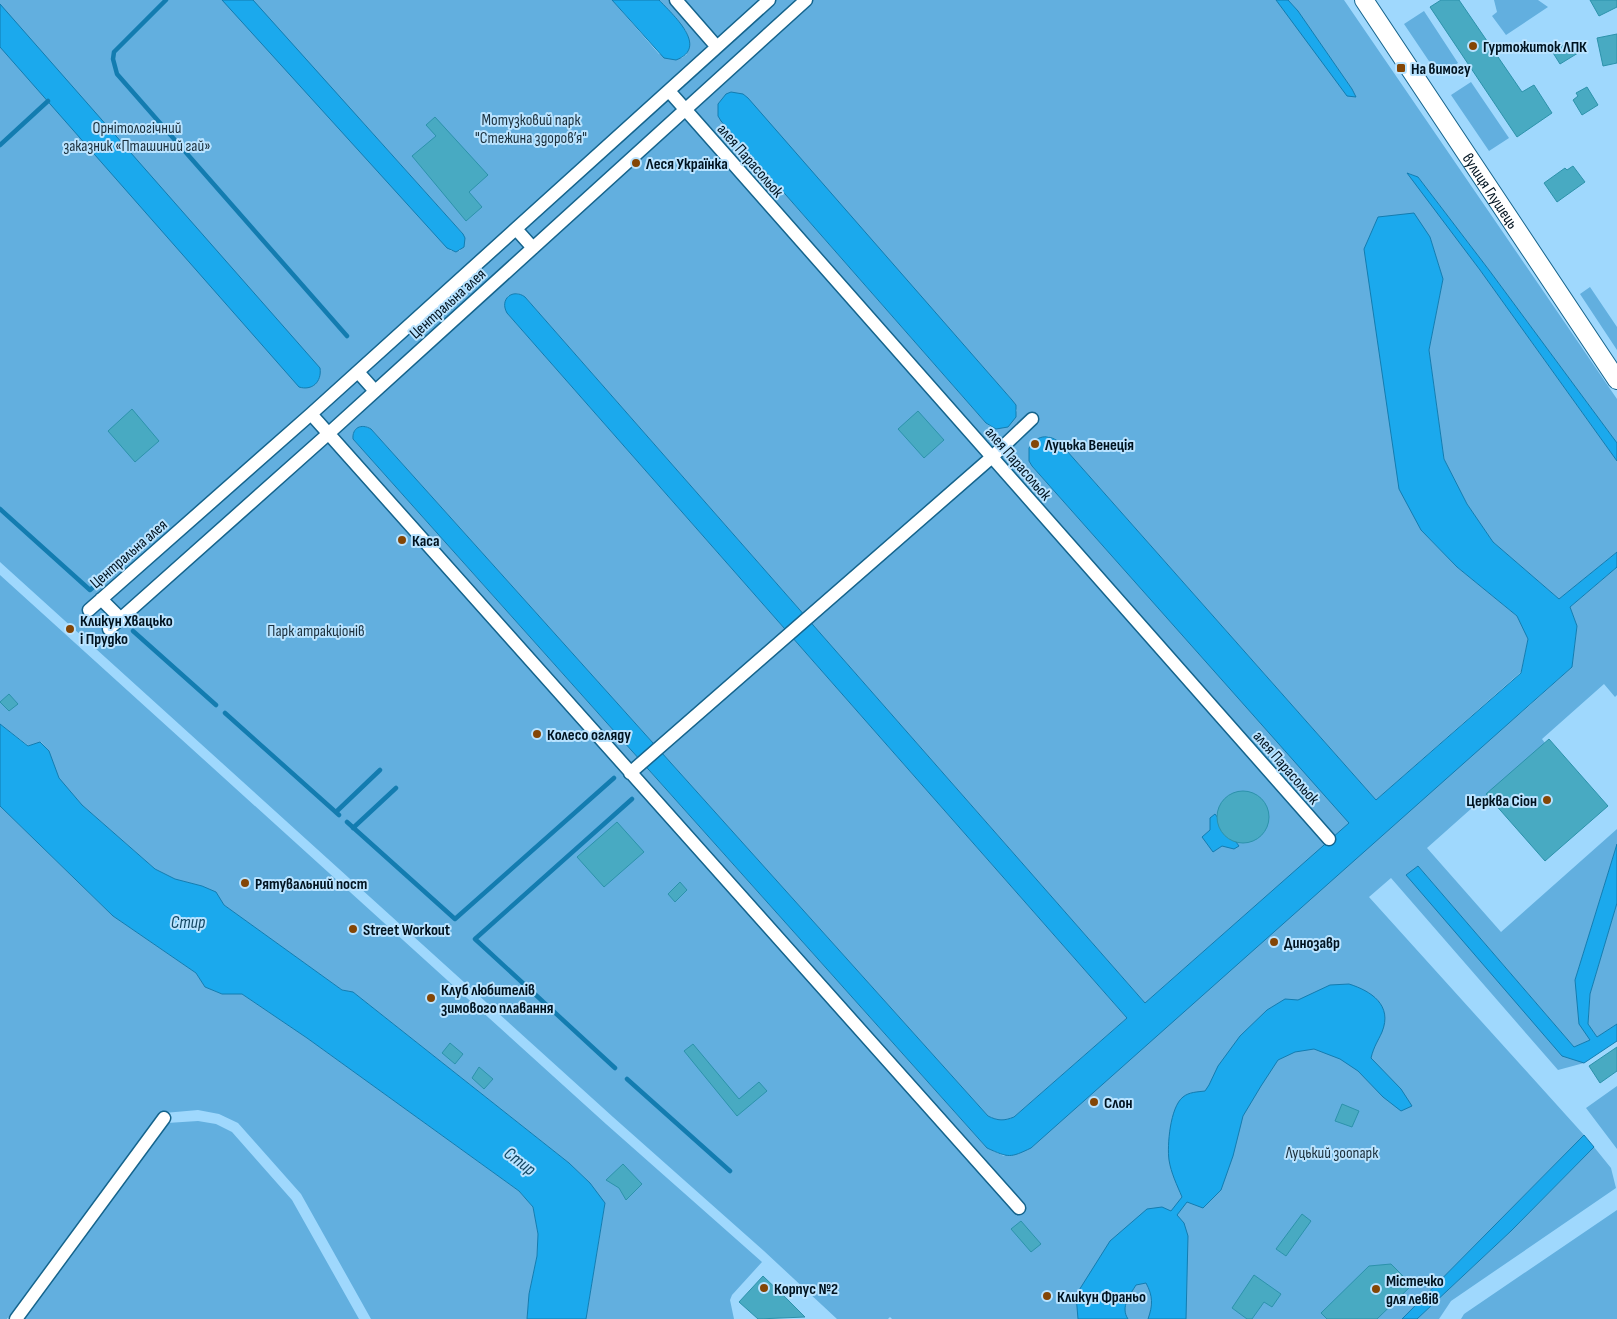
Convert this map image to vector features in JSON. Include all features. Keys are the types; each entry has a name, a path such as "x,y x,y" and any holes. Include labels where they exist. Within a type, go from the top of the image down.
{"street":[{"path":"676,0 717,47"},
{"name":"Центральна алея","path":"89,610 358,372 770,0"},
{"name":"Центральна алея","path":"109,628 328,434 806,0"},
{"name":"вулиця Глушець","path":"1364,0 1617,380"},
{"name":"алея Парасольок","path":"669,91 1329,839"},
{"path":"516,229 533,248"},
{"path":"358,372 375,391"},
{"path":"311,414 1019,1208"},
{"path":"630,773 992,457 1032,419"},
{"path":"101,599 121,619"},
{"path":"16,1319 164,1118"}],"green space":[{"path":"0,0 612,0 659,54 682,58 687,54 686,31 659,0 1276,0 1355,96 1298,11 1288,0 1344,0 1617,399 1617,443 1418,177 1408,173 1617,461 1617,552 1559,599 1493,542 1467,504 1444,459 1429,350 1443,279 1430,237 1421,530 1457,567 1518,617 1528,639 1521,672 1376,800 1059,442 1048,436 1034,441 1029,448 1032,466 1350,823 1145,1003 525,297 517,293 508,296 507,313 1127,1018 1014,1117 1001,1120 988,1116 371,429 364,426 356,429 353,439 987,1148 1004,1156 1572,667 1577,626 1570,607 1617,567 1617,695 1615,697 1604,684 1542,739 1545,743 1427,848 1501,932 1617,829 1617,844 1575,980 1590,1040 1574,1047 1418,866 1407,875 1562,1055 1584,1063 1558,1070 1391,878 1369,897 1584,1135 1402,1319 892,1319 890,1317 888,1319 837,1319 0,562","holes":["743,94 1012,400 1017,411 991,427 986,423 721,121","359,118 463,234 460,251 451,251","216,251 319,368 313,386 304,388"]},
{"path":"1494,0 1538,0 1548,7 1506,35 1492,16 1497,12"},
{"path":"1424,11 1458,63 1439,76 1404,24"},
{"path":"1471,82 1509,138 1489,151 1451,95"},
{"path":"1590,287 1617,327 1617,350 1580,294"},
{"path":"0,575 606,1124 762,1262 732,1295 730,1300 734,1319 586,1319 605,1204 589,1182 569,1163 353,992 342,990 224,905 215,892 202,886 175,879 155,869 82,805 58,778 49,751 41,742 29,746 0,724"},
{"path":"0,806 113,916 196,973 205,987 222,994 242,994 307,1038 519,1191 533,1207 538,1234 537,1256 529,1294 527,1319 371,1319 301,1194 238,1123 219,1114 198,1110 164,1113 157,1117 7,1319 0,1319"},
{"path":"1617,903 1617,1024 1597,1037 1588,1024 1590,994"},
{"path":"1617,1086 1617,1149 1586,1108"},
{"path":"198,1121 216,1124 232,1132 292,1200 359,1319 24,1319 167,1123"},
{"path":"1594,1147 1611,1168 1616,1188 1451,1301 1439,1319 1417,1319 1511,1231"},
{"path":"1617,1210 1617,1319 1461,1319 1464,1314"}],"water":[{"path":"222,0 253,0 463,234 465,238 464,247 456,252 447,248"},
{"path":"612,0 659,0 685,30 690,47 686,54 676,60 664,58"},
{"path":"1276,0 1288,0 1298,11 1356,97 1347,96"},
{"path":"0,4 320,368 318,381 315,384 308,388 299,387 0,47"},
{"path":"731,92 743,94 748,98 1012,400 1016,405 1016,417 1008,427 996,429 986,423 721,121 718,116 718,104 726,94"},
{"path":"1407,173 1418,177 1617,443 1617,461 1480,270"},
{"path":"1414,213 1430,237 1443,279 1429,350 1444,459 1467,504 1493,542 1559,599 1617,552 1617,567 1570,607 1577,626 1572,667 1031,1148 1014,1155 1000,1154 987,1148 353,439 356,429 364,426 371,429 988,1116 998,1120 1007,1119 1014,1117 1127,1018 507,313 505,308 506,299 512,294 525,297 1145,1003 1349,823 1032,466 1029,461 1029,448 1038,438 1042,437 1050,437 1059,442 1376,800 1521,673 1528,639 1517,616 1457,567 1421,530 1399,489 1364,249 1378,217"},
{"name":"Стир","path":"0,724 28,746 40,742 49,751 59,778 82,805 155,869 175,879 216,892 224,905 342,990 353,992 569,1163 590,1183 605,1203 586,1319 527,1319 529,1294 537,1256 538,1234 533,1207 519,1191 307,1038 242,994 222,994 205,987 196,973 113,916 0,806"},
{"path":"1215,814 1239,846 1234,849 1222,846 1213,852 1202,837 1210,830 1210,818"},
{"path":"1617,844 1617,903 1590,994 1588,1024 1597,1037 1617,1024 1617,1041 1584,1063 1562,1056 1406,875 1418,866 1574,1047 1590,1040 1579,1024 1575,980"},
{"path":"1349,984 1372,995 1382,1007 1385,1014 1385,1022 1371,1058 1401,1089 1412,1106 1401,1111 1383,1097 1358,1071 1340,1059 1314,1049 1295,1052 1278,1060 1243,1116 1233,1156 1221,1190 1203,1208 1187,1202 1177,1215 1184,1223 1188,1236 1186,1319 1148,1319 1152,1301 1146,1283 1136,1285 1129,1297 1125,1306 1128,1319 1078,1319 1076,1295 1110,1241 1147,1209 1162,1207 1171,1211 1182,1197 1171,1170 1168,1154 1172,1118 1175,1109 1183,1097 1188,1094 1205,1091 1218,1066 1240,1036 1267,1010 1285,999 1298,1000 1330,985"},
{"path":"1584,1135 1594,1147 1511,1231 1417,1319 1402,1319"}],"building":[{"name":"Гуртожиток ЛПК","path":"1441,0 1459,0 1522,92 1534,85 1552,113 1517,137 1430,7"},
{"path":"1590,0 1617,0 1617,7 1599,16"},
{"path":"1617,34 1617,63 1603,66 1597,38"},
{"path":"1572,44 1578,53 1560,64 1550,48"},
{"path":"1587,87 1598,105 1582,115 1573,100 1578,96 1576,93"},
{"path":"435,117 488,175 469,192 482,207 466,221 412,156 436,136 426,125"},
{"path":"1573,166 1585,182 1557,202 1544,183 1565,168 1567,170"},
{"path":"132,409 159,441 135,462 108,431"},
{"path":"918,411 944,440 924,458 898,429"},
{"path":"9,694 18,704 9,711 0,702"},
{"name":"Церква Сіон","path":"1549,739 1608,806 1545,861 1486,794"},
{"path":"1238,791 1248,791 1262,798 1269,812 1269,822 1262,836 1248,843 1238,843 1228,839 1221,832 1217,822 1217,812 1221,802 1228,795"},
{"path":"617,822 644,852 604,887 577,857"},
{"path":"680,882 687,890 675,902 668,894"},
{"path":"450,1043 463,1054 455,1064 442,1053"},
{"path":"693,1044 739,1099 759,1082 767,1091 737,1116 684,1051"},
{"path":"1617,1047 1617,1071 1600,1083 1589,1066"},
{"path":"479,1067 493,1079 484,1089 472,1078"},
{"path":"1342,1104 1359,1111 1352,1127 1335,1121"},
{"path":"623,1164 642,1184 626,1200 619,1188 606,1180"},
{"path":"1302,1214 1311,1221 1286,1256 1276,1249"},
{"path":"1021,1221 1041,1244 1031,1252 1011,1229"},
{"name":"Містечко для левів","path":"1391,1264 1412,1285 1377,1319 1327,1319 1321,1313 1369,1266"},
{"path":"1254,1275 1281,1294 1272,1307 1264,1302 1252,1319 1247,1319 1232,1308"},
{"name":"Корпус №2","path":"763,1276 805,1317 758,1319 739,1302"}],"waterway":[{"path":"166,0 114,52 113,59 117,74 347,336"},
{"path":"0,145 48,101"},
{"path":"0,509 90,590 134,551"},
{"path":"133,631 216,705"},
{"path":"225,713 339,815"},
{"path":"336,812 380,770"},
{"path":"347,822 455,919 614,778"},
{"path":"353,828 396,788"},
{"path":"615,1068 475,939 632,799"},
{"path":"627,1079 730,1171"}],"place":[{"name":"Гуртожиток ЛПК","path":"1473,46"},
{"name":"На вимогу","path":"1401,68"},
{"name":"Леся Українка","path":"636,163"},
{"name":"Луцька Венеція","path":"1035,444"},
{"name":"Каса","path":"402,540"},
{"name":"Кликун Хвацько і Прудко","path":"70,629"},
{"name":"Колесо огляду","path":"537,734"},
{"name":"Церква Сіон","path":"1547,800"},
{"name":"Рятувальний пост","path":"245,883"},
{"name":"Street Workout","path":"353,929"},
{"name":"Динозавр","path":"1274,942"},
{"name":"Клуб любителів зимового плавання","path":"431,998"},
{"name":"Слон","path":"1094,1102"},
{"name":"Корпус №2","path":"764,1288"},
{"name":"Містечко для левів","path":"1376,1289"},
{"name":"Кликун Франьо","path":"1047,1296"}],"park label":[{"name":"Мотузковий парк \"Стежина здоров’я\"","path":"531,128"},
{"name":"Орнітологічний заказник «Пташиний гай»","path":"137,136"},
{"name":"Парк атракціонів","path":"316,630"},
{"name":"Луцький зоопарк","path":"1332,1152"}]}
